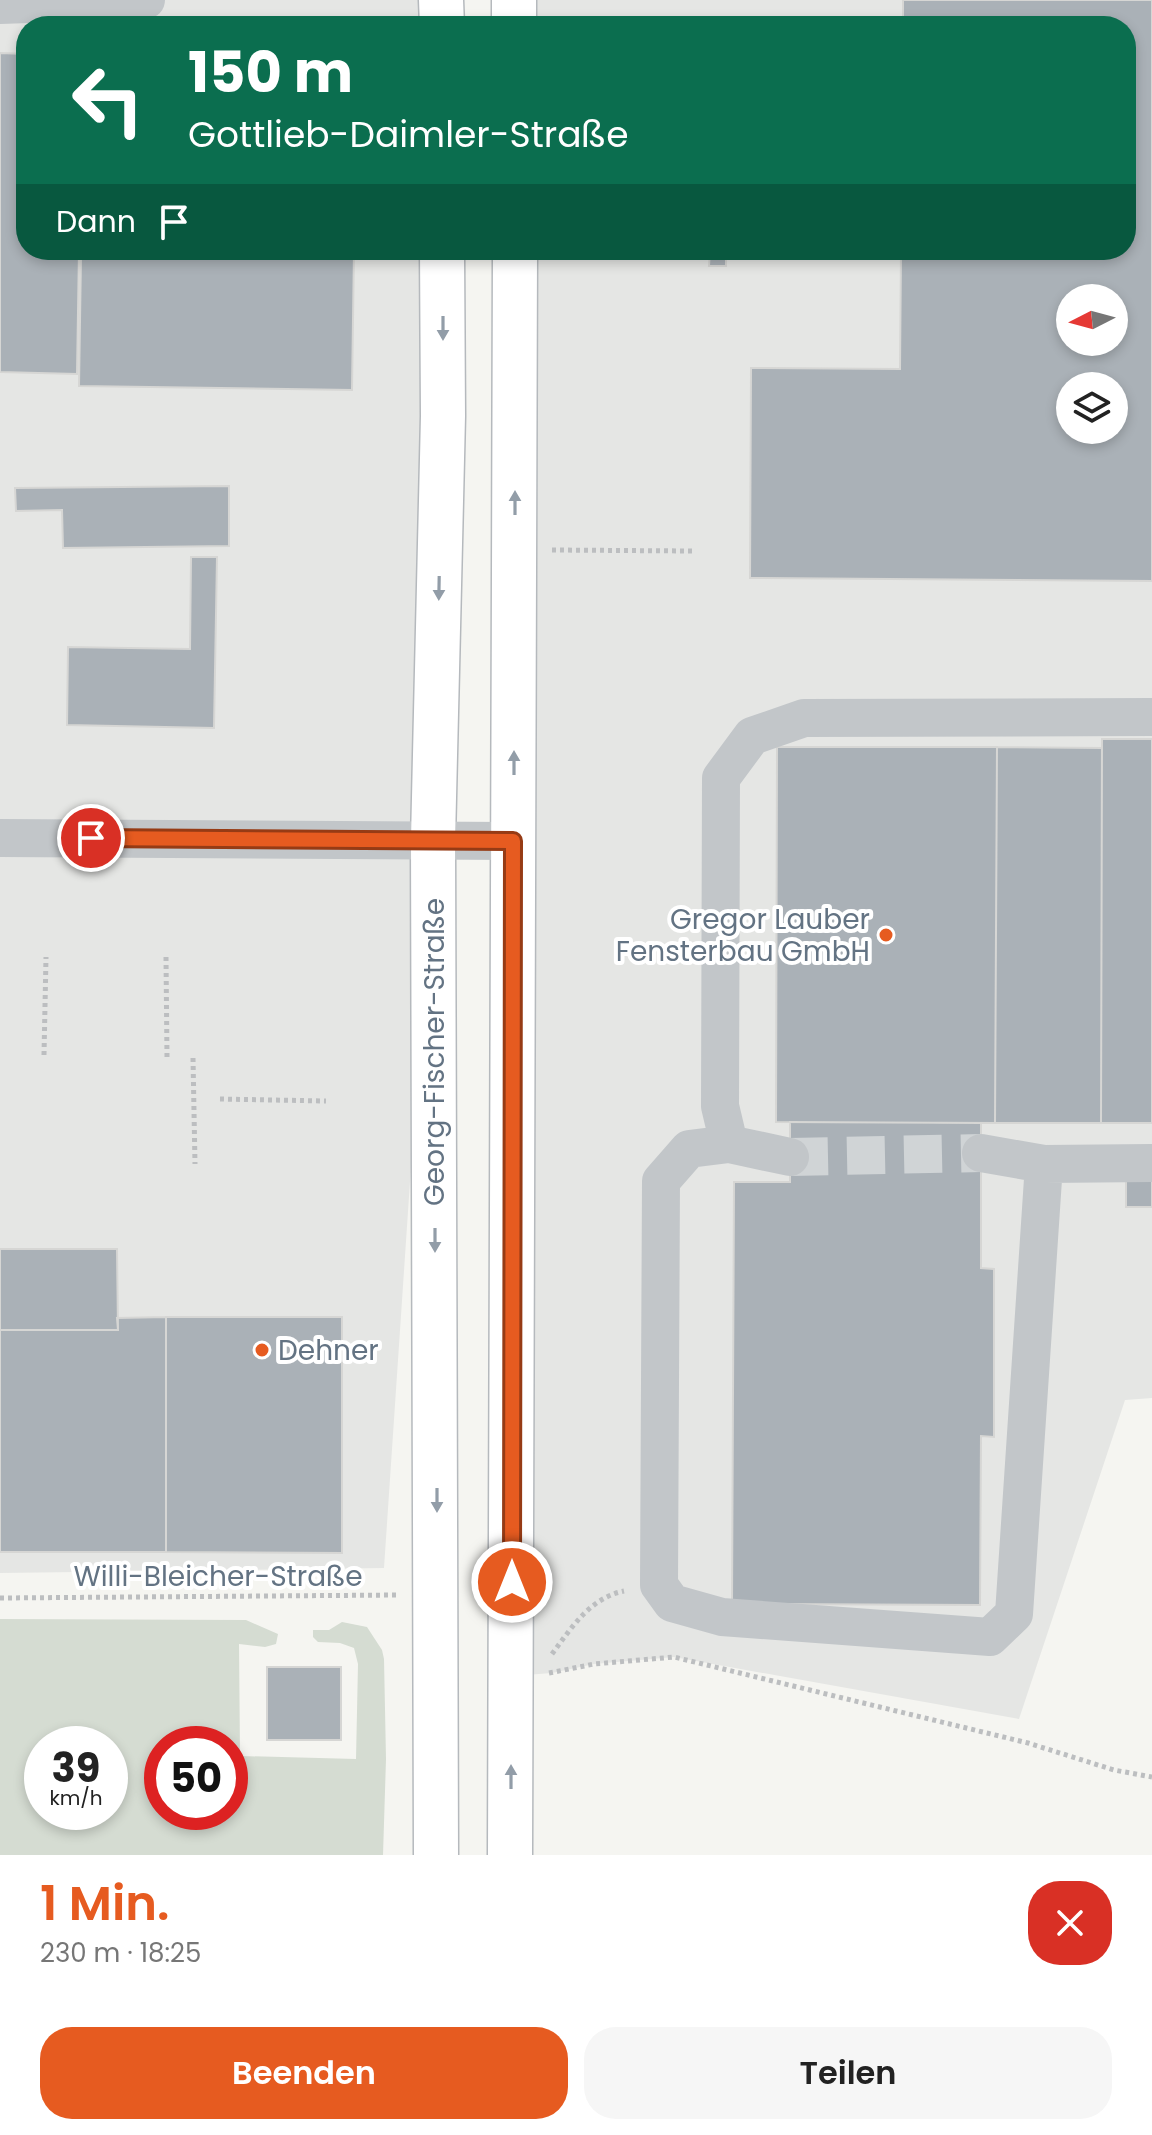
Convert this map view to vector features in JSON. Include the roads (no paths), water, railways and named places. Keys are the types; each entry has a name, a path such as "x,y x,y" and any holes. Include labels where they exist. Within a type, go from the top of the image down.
{"main road":[{"name":"Georg-Fischer-Straße","path":"436,1855 433,840 443,416 442,260"},
{"path":"510,1855 515,260"}],"street":[{"path":"0,5 146,0"},
{"path":"729,1144 720,1106 721,778 752,736 804,718 1152,717"},
{"path":"0,838 513,841"},
{"path":"790,1157 729,1144 689,1149 661,1181 659,1585 672,1603 722,1617 990,1637 1014,1614 1044,1164"},
{"path":"981,1153 1044,1164 1152,1163"}],"tunnel":[{"path":"790,1157 981,1153"}],"place":[{"name":"Gregor Lauber Fensterbau GmbH","path":"886,935"},
{"name":"Dehner","path":"262,1350"}]}
